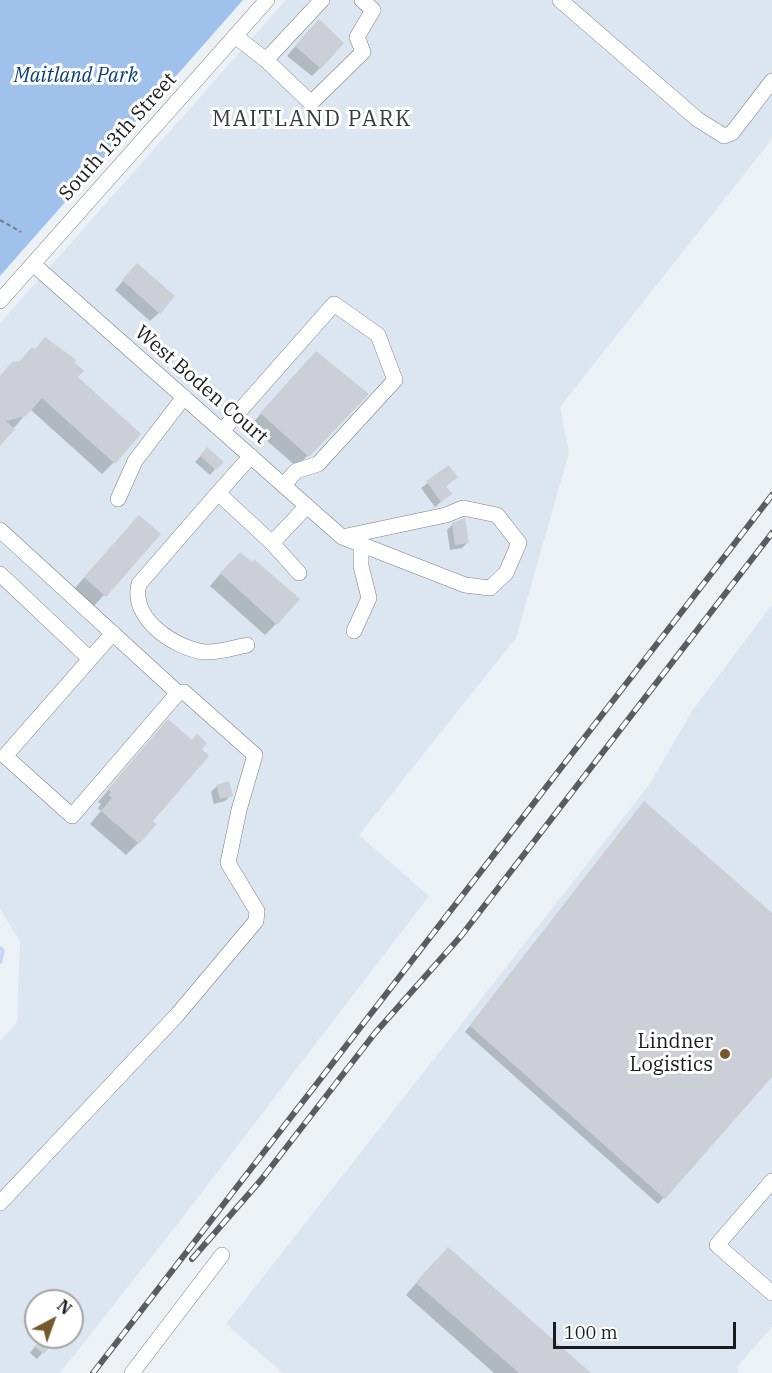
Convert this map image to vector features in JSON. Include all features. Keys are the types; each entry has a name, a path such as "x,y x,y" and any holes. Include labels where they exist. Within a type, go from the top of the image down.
{"street":[{"name":"South 13th Street","path":"0,301 267,0"},
{"path":"266,60 322,0"},
{"path":"235,36 266,60 311,103 363,52 357,37 373,10 362,0"},
{"path":"560,0 688,111 724,136 732,133 772,81"},
{"name":"West Boden Court","path":"33,264 342,537 465,585 490,588 506,573 519,543 497,515 463,508 446,515 342,537"},
{"path":"222,431 334,304 378,335 395,380 318,464 296,471 284,485"},
{"path":"118,499 135,461 184,397"},
{"path":"247,645 206,652 173,641 147,618 137,591 139,584 251,456"},
{"path":"218,493 272,543 299,573"},
{"path":"272,543 307,506"},
{"path":"0,530 178,693"},
{"path":"354,631 369,598 361,566 361,545"},
{"path":"0,574 90,659"},
{"path":"0,1203 177,1015 256,921 257,911 228,863 239,810 255,754 184,692 178,693 72,816 5,756 113,633"},
{"path":"772,1181 717,1245 772,1293"},
{"path":"132,1373 222,1255"}],"path":[{"path":"0,220 21,232"}],"shaded area":[{"path":"286,0 772,0 772,139 560,407 569,453 516,638 359,835 429,896 84,1343 84,1289 24,1289 24,1349 79,1349 60,1373 0,1373 0,1041 17,1022 20,941 0,909 0,323"},
{"path":"772,605 772,1327 737,1367 739,1373 283,1373 226,1324 649,785 692,711"}],"green space":[{"name":"Maitland Park","path":"0,0 243,0 0,276"}],"building":[{"path":"319,19 344,43 321,69 295,46"},
{"path":"137,263 175,296 160,314 122,280"},
{"path":"45,337 76,360 74,362 84,371 78,377 141,434 115,464 42,398 26,416 6,421 15,429 0,446 0,376 12,362 20,361"},
{"path":"316,351 369,394 309,457 260,413"},
{"path":"207,447 224,462 216,470 200,456"},
{"path":"449,465 458,477 446,486 452,494 441,502 426,481"},
{"path":"139,515 161,534 106,597 84,577"},
{"path":"465,518 469,543 455,545 452,523"},
{"path":"240,552 252,562 254,559 300,599 277,625 220,573"},
{"path":"168,719 192,740 197,734 207,743 202,749 209,756 153,821 157,824 139,844 101,811 112,798 108,795 111,792 108,789"},
{"path":"229,781 233,796 220,799 216,785"},
{"path":"644,801 772,913 772,1077 665,1199 470,1026"},
{"path":"448,1247 591,1373 519,1373 416,1283"},
{"path":"37,1349 48,1349 44,1354"}],"waterway":[{"path":"0,948 3,951 0,962"}],"railway":[{"path":"93,1373 772,495"},
{"path":"192,1259 261,1180 375,1033 461,936 772,533"}],"place":[{"name":"Lindner Logistics","path":"725,1054"}],"district":[{"name":"MAITLAND PARK","path":"312,120"}]}
